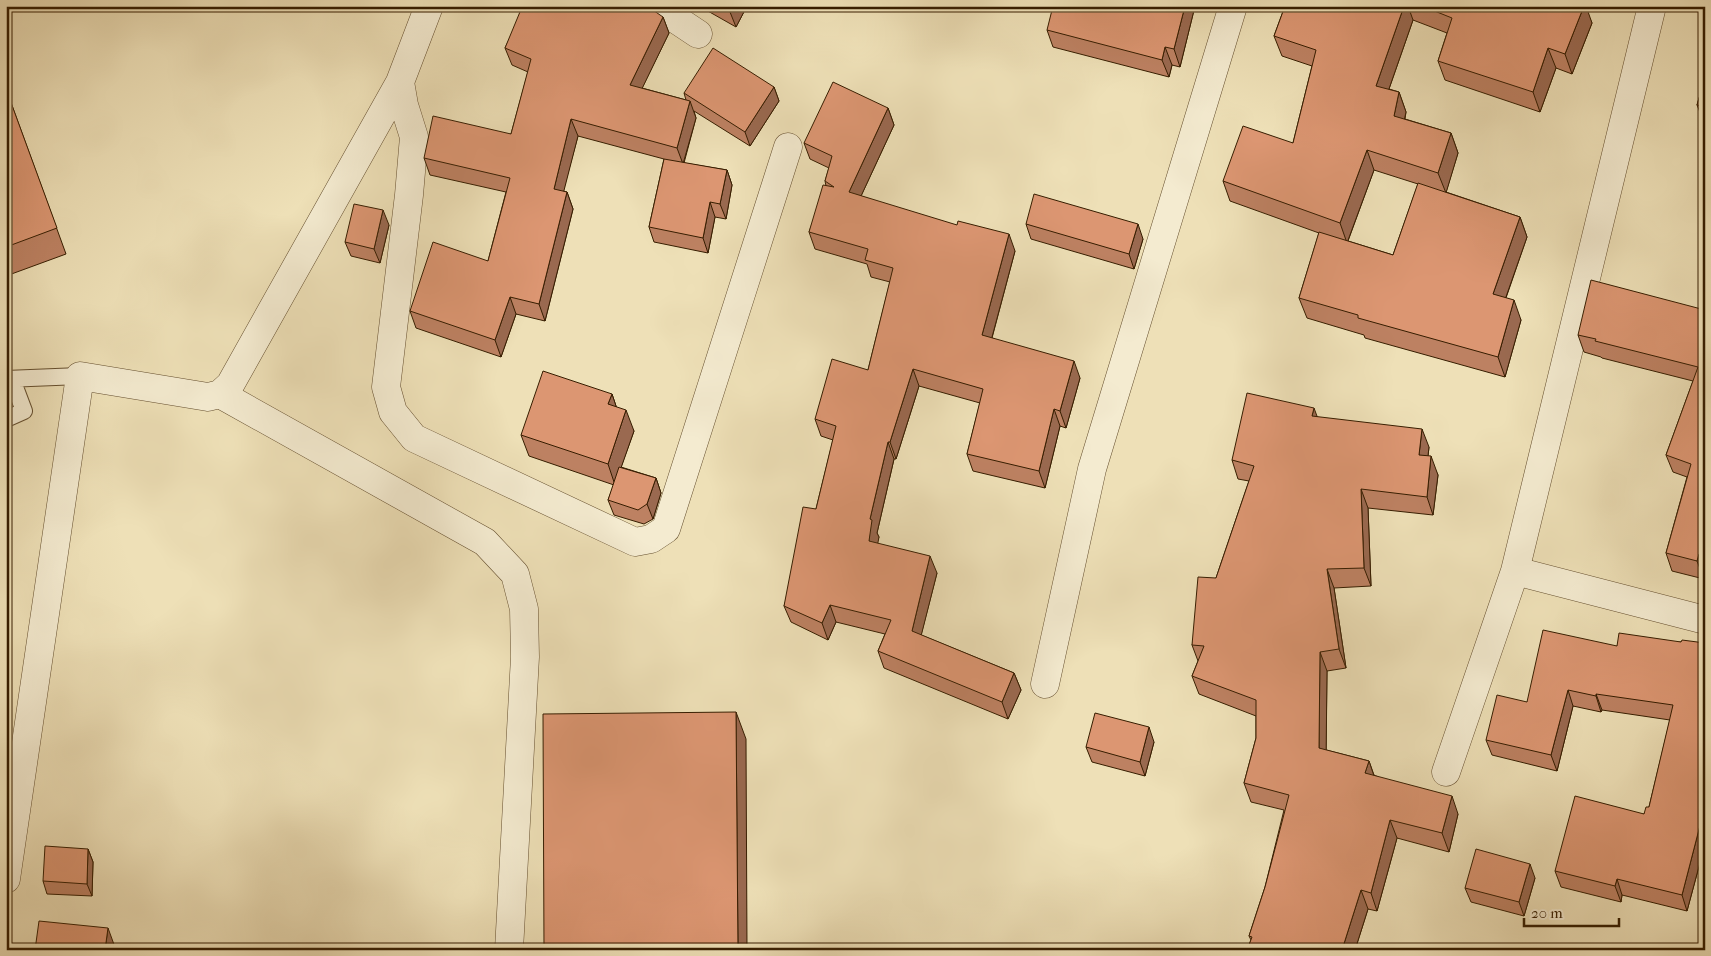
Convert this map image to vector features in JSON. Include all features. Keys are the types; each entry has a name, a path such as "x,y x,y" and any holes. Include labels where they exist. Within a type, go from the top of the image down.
{"street":[{"path":"6,879 80,376 208,398 220,394 230,385 400,82 429,6"},
{"path":"656,6 698,34"},
{"path":"1045,684 1092,469 1233,6"},
{"path":"1446,772 1514,571 1652,6"},
{"path":"400,82 404,105 414,137 386,387 393,412 414,438 636,542 651,539 666,529 788,147"},
{"path":"220,394 485,542 515,574 524,609 525,657 509,950"},
{"path":"1514,571 1705,620"}],"lane":[{"path":"6,419 24,412 9,379 80,376"}],"building":[{"path":"524,6 647,6 663,17 630,85 690,101 677,148 571,119 554,189 567,192 539,304 510,297 495,340 410,311 433,242 488,261 510,178 424,158 433,116 511,134 531,59 505,48"},
{"path":"1053,6 1185,6 1174,49 1165,47 1162,60 1047,30"},
{"path":"1285,6 1404,6 1376,86 1399,92 1394,116 1451,133 1438,173 1367,150 1340,223 1223,181 1243,126 1293,143 1316,50 1274,36"},
{"path":"1422,6 1584,6 1565,54 1548,48 1533,92 1438,61 1452,18"},
{"path":"713,48 774,87 745,132 684,93"},
{"path":"1705,78 1705,107 1697,105"},
{"path":"833,82 888,108 849,192 957,225 958,221 1009,234 982,335 1074,361 1060,411 1054,409 1039,471 967,454 983,389 913,369 890,442 888,442 870,519 872,520 869,541 930,556 912,631 1014,673 1002,702 878,651 891,620 830,605 822,623 784,606 803,507 816,509 836,426 815,419 832,359 868,370 893,268 865,260 868,249 809,232 823,185 834,187 825,181 832,156 804,143"},
{"path":"6,89 57,228 6,247"},
{"path":"664,159 727,170 720,204 710,202 703,238 649,227"},
{"path":"1418,183 1520,217 1493,294 1514,300 1498,357 1358,318 1358,315 1299,298 1319,232 1393,255"},
{"path":"1034,194 1138,224 1129,254 1026,224"},
{"path":"354,204 383,210 374,249 345,242"},
{"path":"1591,280 1705,310 1705,556 1699,554 1697,561 1666,553 1691,464 1666,455 1698,367 1578,335"},
{"path":"543,371 612,394 608,404 626,410 608,464 521,435"},
{"path":"1247,393 1314,408 1312,416 1422,429 1419,455 1431,456 1427,497 1361,489 1364,568 1327,569 1339,649 1320,652 1319,748 1369,761 1365,773 1452,796 1442,833 1390,820 1371,893 1361,890 1342,950 1247,950 1252,937 1249,936 1265,887 1289,795 1244,783 1256,738 1256,700 1192,676 1204,646 1192,645 1198,577 1216,578 1254,466 1232,460"},
{"path":"619,467 656,478 647,504 638,510 608,500"},
{"path":"1543,630 1617,646 1619,633 1681,642 1682,640 1705,643 1705,810 1682,895 1617,879 1615,886 1555,871 1575,796 1644,814 1646,807 1649,807 1673,705 1596,694 1596,696 1568,690 1551,755 1486,740 1497,695 1527,702"},
{"path":"736,712 738,950 544,950 543,714"},
{"path":"1095,713 1149,727 1140,762 1086,747"},
{"path":"45,846 88,849 87,884 43,881"},
{"path":"1476,849 1530,864 1519,902 1465,888"},
{"path":"39,921 108,928 105,950 35,950"}]}
